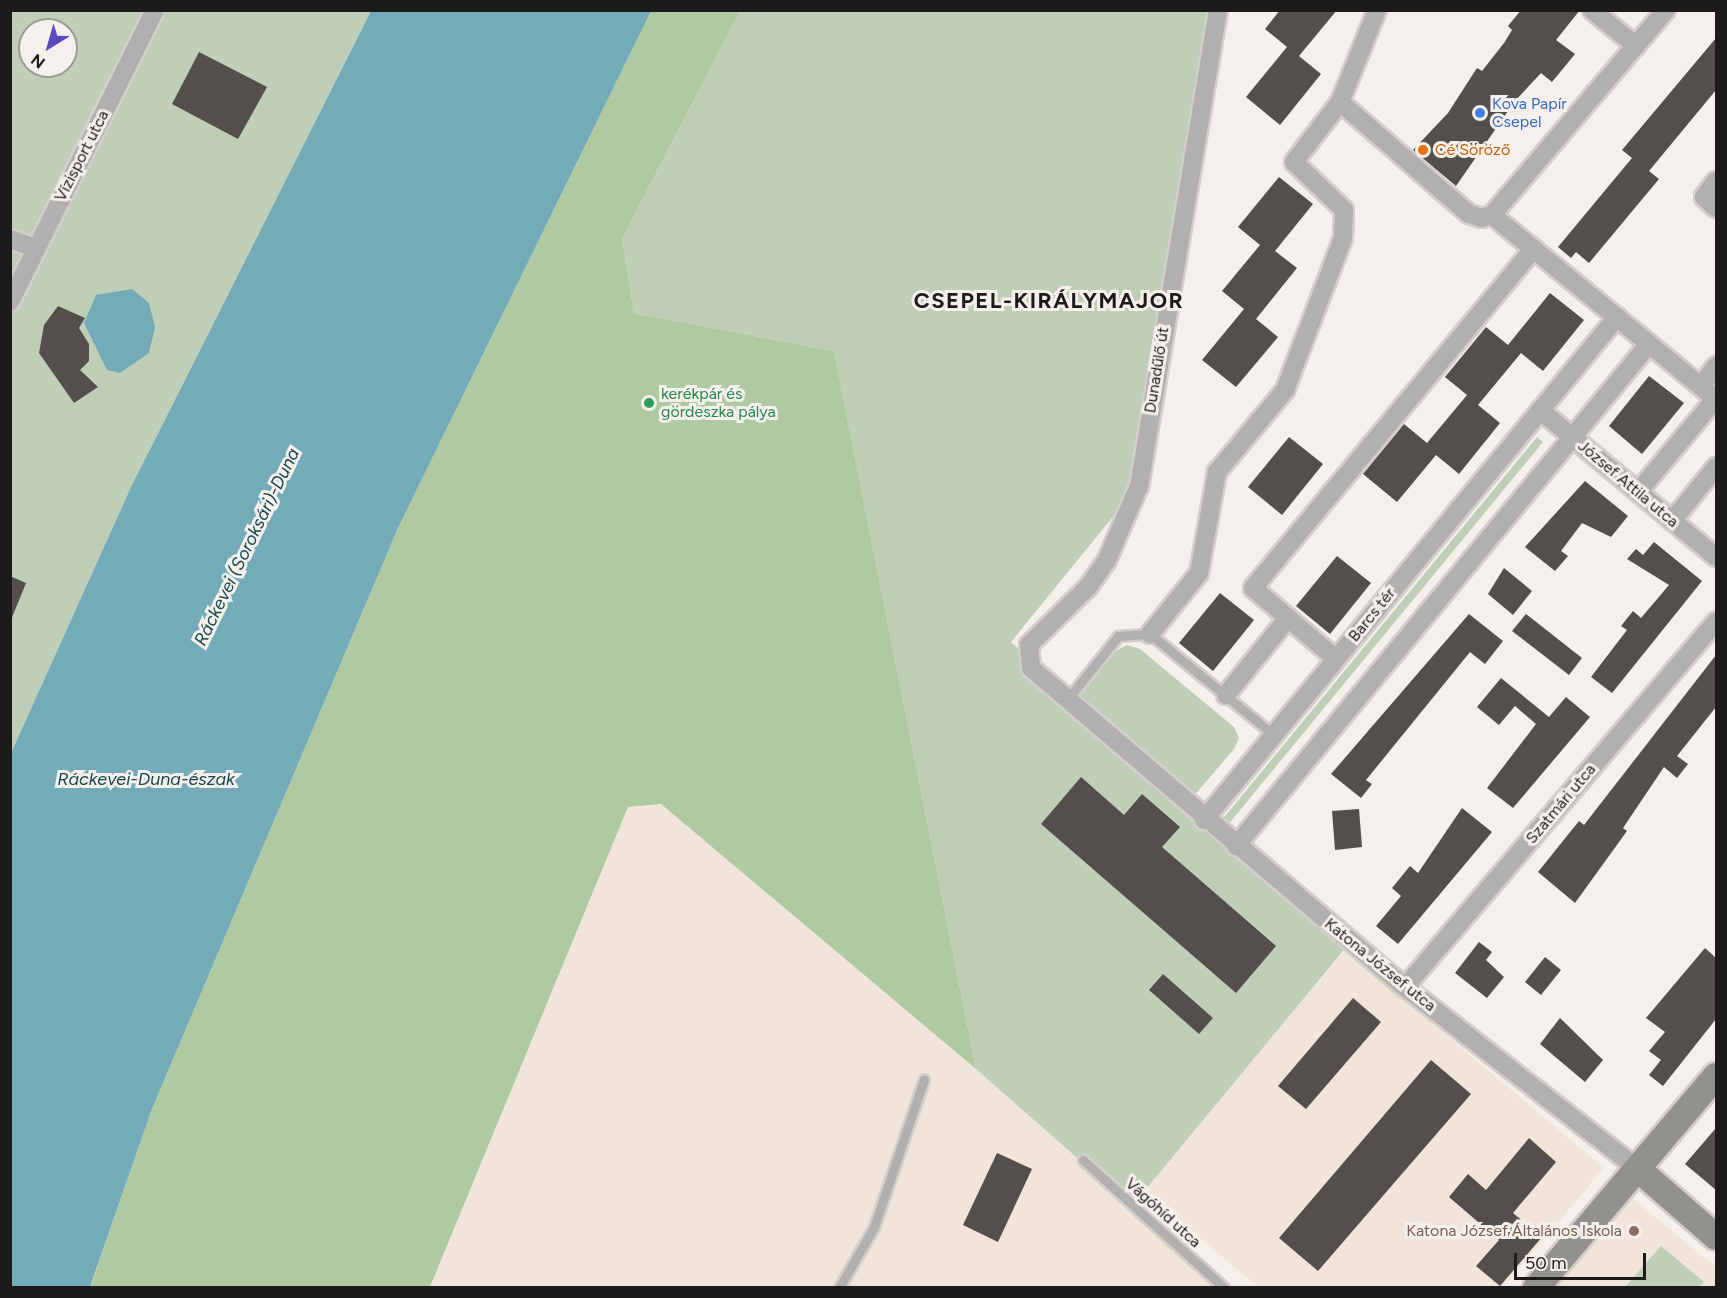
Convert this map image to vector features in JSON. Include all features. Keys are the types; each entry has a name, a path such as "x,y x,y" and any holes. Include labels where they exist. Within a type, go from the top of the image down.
{"street":[{"name":"Vízisport utca","path":"10,303 35,248 155,10"},
{"name":"Dunadűlő út","path":"1050,687 1031,668 1029,645 1088,587 1107,560 1139,486 1218,10"},
{"path":"1150,634 1199,573 1217,472 1285,390 1343,238 1344,210 1294,162 1340,102 1377,10"},
{"path":"1592,10 1636,46"},
{"path":"1492,215 1666,10"},
{"path":"1340,102 1469,214 1492,215 1716,398 1638,492"},
{"path":"1710,202 1716,181"},
{"path":"10,238 35,248"},
{"path":"1336,659 1253,588 1533,249"},
{"name":"Barcs tér","path":"1204,820 1617,317"},
{"path":"1236,846 1649,344"},
{"path":"1701,386 1716,366"},
{"name":"József Attila utca","path":"1540,410 1716,557"},
{"path":"1672,520 1716,467"},
{"path":"1226,695 1288,618"},
{"name":"Szatmári utca","path":"1406,987 1716,622"},
{"name":"Katona József utca","path":"1050,687 1204,820 1406,987 1638,1169 1716,1237"},
{"path":"1536,1287 1716,1076"}],"lane":[{"path":"1065,701 1118,636 1150,634 1274,735"},
{"path":"839,1287 874,1227 924,1078"},
{"name":"Vágóhíd utca","path":"1083,1160 1224,1287"}],"shaded area":[{"path":"661,804 976,1069 1227,1288 430,1288 628,807"},
{"path":"1345,950 1604,1168 1503,1287 1258,1287 1143,1190"},
{"name":"Katona József Általános Iskola","path":"1627,1194 1716,1267 1716,1287 1549,1288"}],"green space":[{"path":"11,11 371,11 131,487 11,753"},
{"path":"651,11 740,11 622,239 634,313 834,351 976,1069 661,804 628,807 430,1287 90,1288 152,1109 398,528"},
{"path":"740,11 1223,11 1147,475 1011,642 1075,700 1116,651 1127,645 1140,649 1234,727 1239,738 1234,749 1193,797 1348,945 1132,1206 976,1069 834,351 634,313 622,239"},
{"path":"1537,437 1543,442 1227,826 1221,821"},
{"path":"1661,1246 1704,1282 1699,1287 1625,1287"}],"water":[{"name":"Ráckevei-Duna-észak","path":"371,11 651,11 398,528 152,1109 90,1287 11,1287 11,753 131,487"},
{"path":"132,289 149,303 155,327 149,353 120,373 107,370 84,323 96,295"}],"building":[{"path":"1280,10 1337,10 1299,56 1321,74 1280,125 1246,97 1287,47 1265,29"},
{"path":"1521,10 1580,10 1556,40 1575,54 1552,82 1541,73 1515,101 1456,186 1413,150 1448,113 1477,68 1482,71 1504,43 1512,30 1508,26"},
{"path":"1716,38 1716,90 1649,171 1659,179 1589,263 1576,252 1571,258 1558,247 1632,158 1622,150"},
{"path":"199,52 267,87 238,139 172,104"},
{"path":"1279,177 1313,204 1275,251 1297,268 1256,319 1278,337 1236,387 1202,360 1244,309 1222,291 1260,245 1238,227"},
{"path":"1550,293 1584,320 1543,371 1521,353 1478,405 1500,423 1459,474 1436,455 1397,502 1363,474 1404,424 1427,443 1467,395 1445,377 1486,327 1508,345"},
{"path":"58,306 85,318 79,328 89,344 89,361 80,370 98,387 74,403 39,353 44,325"},
{"path":"1649,376 1684,403 1642,454 1609,426"},
{"path":"1289,437 1323,464 1282,515 1248,487"},
{"path":"1585,481 1628,516 1611,537 1582,523 1561,551 1568,556 1555,571 1525,547"},
{"path":"1654,542 1702,581 1612,693 1591,677 1627,630 1621,626 1633,611 1641,618 1669,585 1627,559 1636,549 1643,555"},
{"path":"1337,556 1371,583 1330,634 1296,606"},
{"path":"1504,568 1532,591 1513,615 1488,594"},
{"path":"10,576 26,583 11,620 10,620"},
{"path":"1220,593 1254,620 1213,671 1179,643"},
{"path":"1469,614 1503,641 1485,664 1470,652 1366,780 1372,784 1361,798 1331,774"},
{"path":"1526,614 1582,658 1569,675 1512,631"},
{"path":"1716,655 1716,707 1677,756 1688,764 1677,778 1664,767 1623,828 1627,831 1575,903 1538,872 1579,821 1584,825"},
{"path":"1501,678 1549,717 1566,697 1590,717 1513,808 1487,788 1536,724 1515,706 1499,725 1477,707"},
{"path":"1081,777 1124,815 1142,794 1180,827 1162,847 1276,946 1236,993 1041,824"},
{"path":"1462,808 1492,832 1398,944 1376,926 1401,896 1392,888 1410,866 1418,873"},
{"path":"1359,809 1362,847 1335,850 1332,811"},
{"path":"1479,942 1492,952 1486,960 1504,977 1487,998 1455,973"},
{"path":"1705,948 1716,958 1716,1019 1663,1086 1649,1075 1661,1060 1649,1051 1665,1032 1646,1018"},
{"path":"1545,957 1561,970 1541,995 1525,982"},
{"path":"1163,974 1213,1018 1199,1034 1149,990"},
{"path":"1353,998 1381,1022 1306,1109 1278,1086"},
{"path":"1560,1018 1603,1060 1585,1082 1540,1044"},
{"path":"1431,1060 1471,1094 1318,1271 1279,1238"},
{"path":"1716,1128 1716,1190 1685,1164"},
{"path":"1529,1138 1556,1162 1513,1213 1542,1237 1500,1286 1476,1266 1499,1240 1449,1197 1468,1174 1486,1190"},
{"path":"997,1153 1032,1169 998,1242 963,1225"}],"place":[{"name":"Kova Papír Csepel","path":"1480,113"},
{"name":"Cé Söröző","path":"1423,150"},
{"name":"kerékpár és gördeszka pálya","path":"649,403"},
{"name":"Katona József Általános Iskola","path":"1634,1231"}],"district":[{"name":"CSEPEL-KIRÁLYMAJOR","path":"1049,301"}],"water label":[{"name":"Ráckevei (Soroksári)-Duna","path":"247,547"}]}
